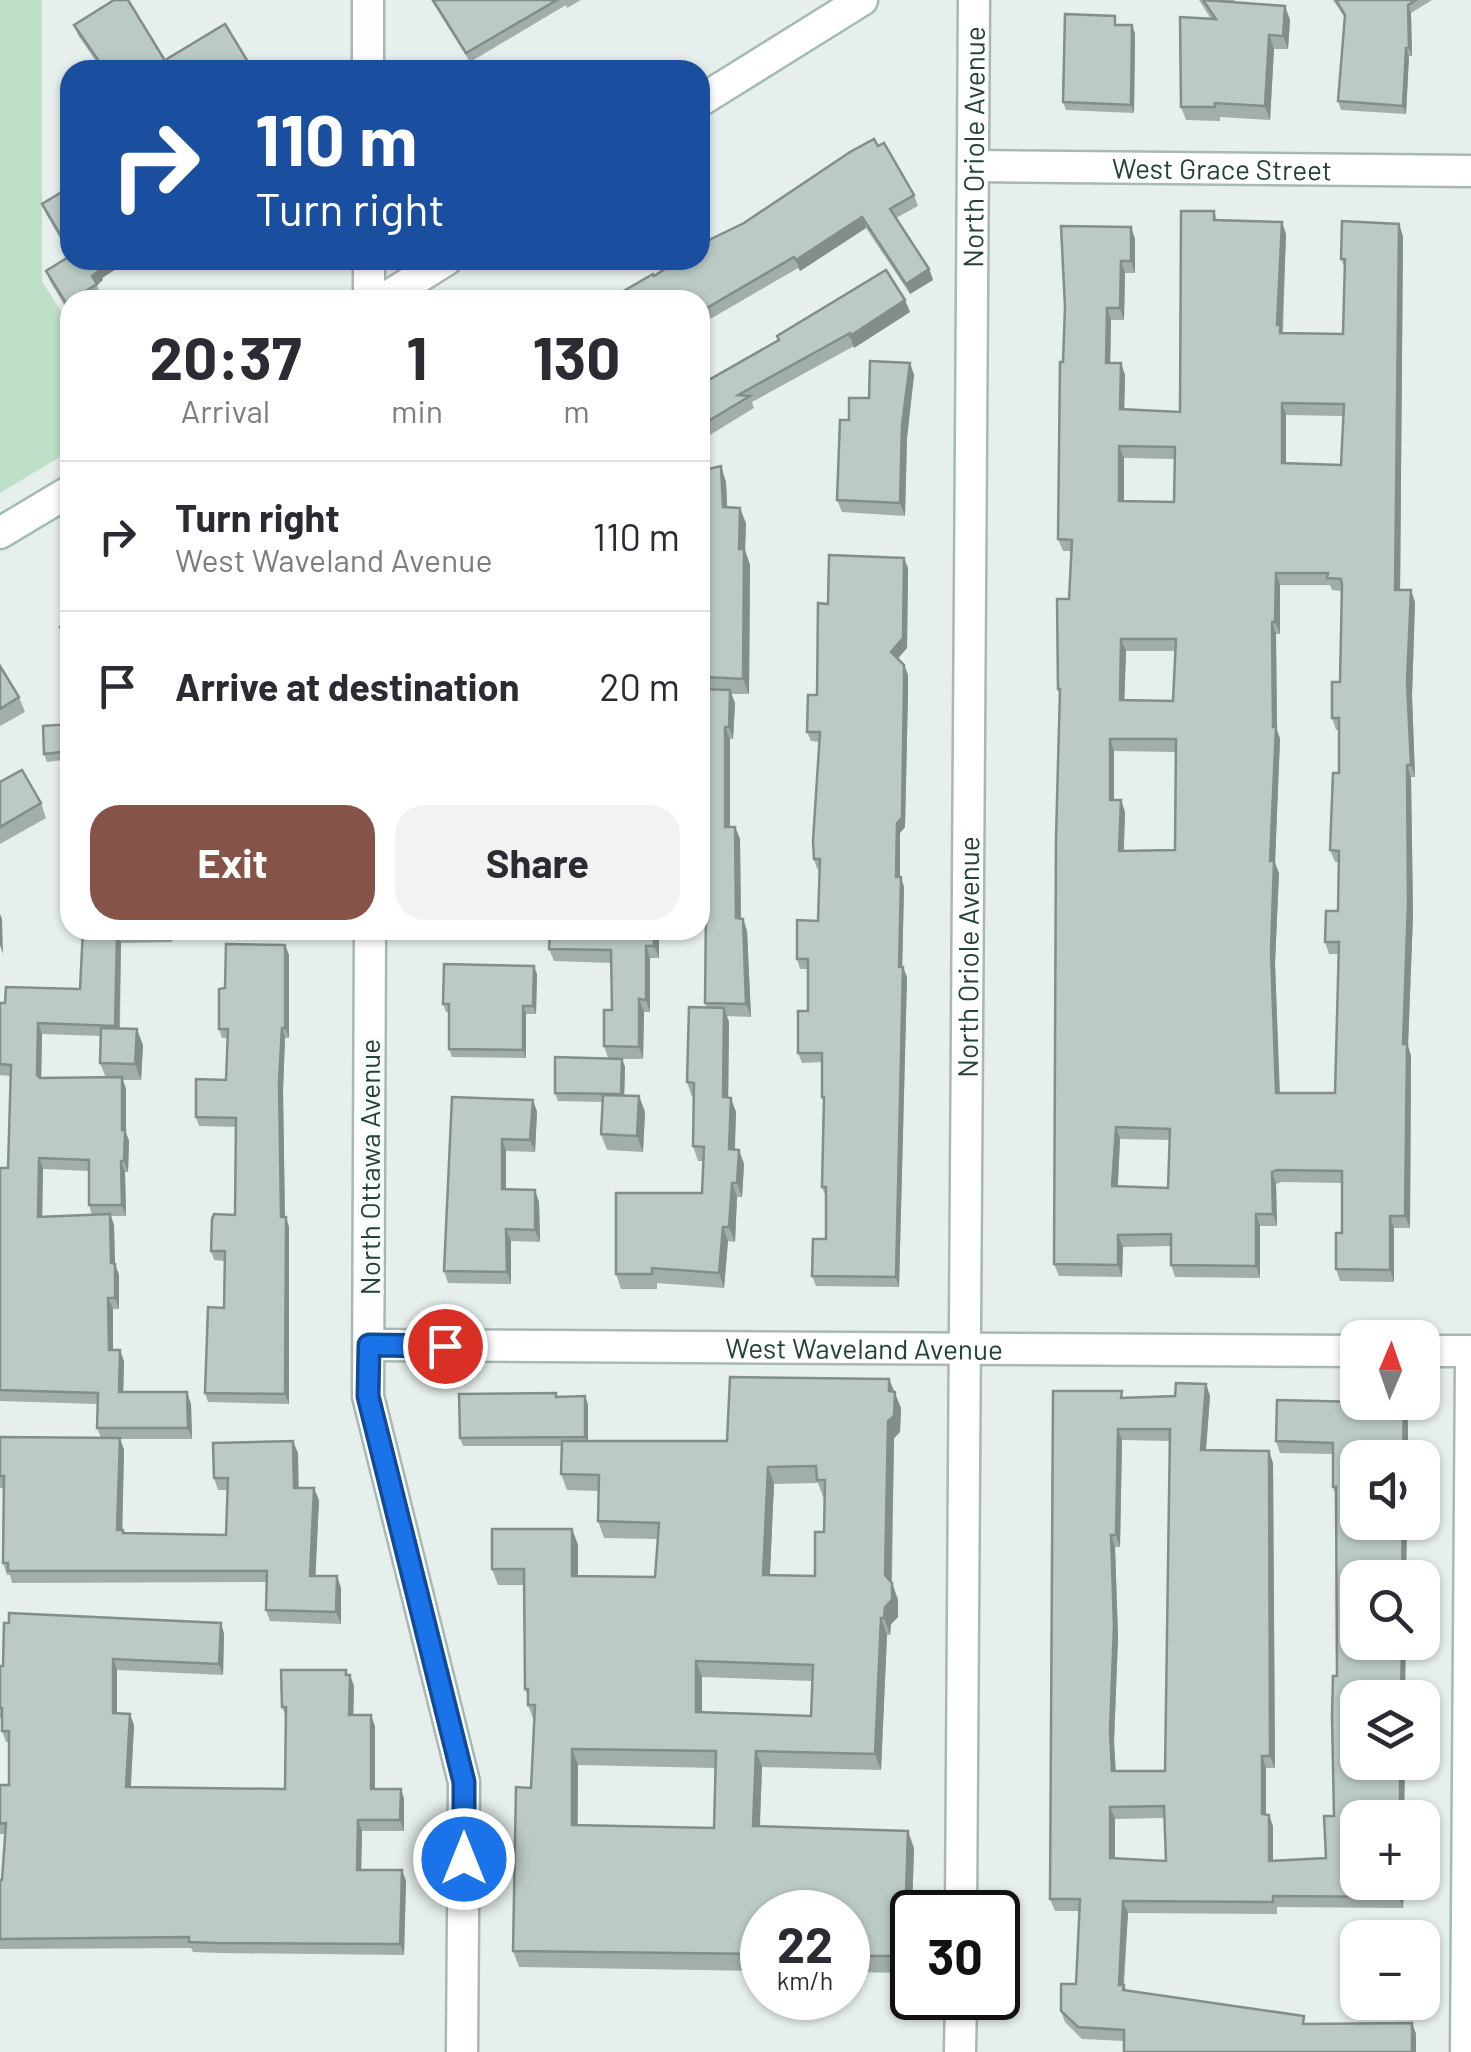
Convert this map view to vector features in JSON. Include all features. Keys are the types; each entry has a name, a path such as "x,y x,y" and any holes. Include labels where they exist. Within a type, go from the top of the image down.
{"street":[{"path":"368,0 368,60"},
{"path":"710,95 862,0"},
{"name":"North Oriole Avenue","path":"961,1890 974,0"},
{"name":"West Grace Street","path":"974,166 1471,171"},
{"path":"398,290 430,270"},
{"path":"0,534 60,497"},
{"name":"North Ottawa Avenue","path":"370,940 368,1396 464,1782 462,2052"},
{"name":"West Waveland Avenue","path":"369,1345 1340,1351"},
{"path":"1440,1351 1471,1351"},
{"path":"1466,2052 1471,1362"},
{"path":"960,2052 961,2020"}],"green space":[{"path":"0,0 42,0 42,281 60,310 60,457 0,493"}],"building":[{"path":"114,0 128,0 165,60 98,60 74,25"},
{"path":"433,0 557,0 466,53"},
{"path":"1203,0 1285,6 1283,36 1269,35 1265,106 1215,103 1215,107 1181,107 1180,17 1216,19"},
{"path":"1336,0 1416,0 1408,5 1409,48 1403,106 1338,101 1345,15"},
{"path":"1065,14 1115,16 1115,25 1132,25 1131,105 1063,102"},
{"path":"225,24 247,60 167,60 167,59"},
{"path":"874,139 878,146 884,143 914,195 890,209 929,269 906,284 862,217 796,260 794,257 710,306 710,290 625,290 663,270 710,270 710,240 744,223"},
{"path":"60,193 60,234 42,204"},
{"path":"1181,211 1214,211 1214,220 1282,222 1277,325 1280,333 1343,334 1342,221 1399,224 1395,590 1411,590 1407,682 1411,765 1407,765 1403,1044 1407,1044 1405,1216 1390,1216 1390,1270 1336,1269 1336,1233 1342,1233 1342,1171 1272,1172 1273,1214 1256,1214 1256,1266 1171,1265 1171,1234 1118,1235 1118,1265 1054,1264 1060,689 1057,599 1069,599 1072,540 1058,539 1060,362 1065,307 1061,226 1131,227 1131,261 1121,261 1120,308 1107,308 1106,363 1121,363 1120,409 1180,412","holes":["1282,403 1344,404 1341,465 1282,463","1119,446 1175,447 1174,502 1119,501","1276,573 1328,573 1327,578 1341,579 1340,682 1332,682 1332,718 1339,718 1339,773 1333,773 1330,850 1339,851 1338,911 1326,911 1325,942 1339,942 1335,1093 1276,1093 1271,951 1274,861 1270,861 1276,727 1272,622","1121,639 1176,639 1173,701 1120,700","1110,739 1176,739 1175,850 1119,851 1121,800 1110,800","1116,1127 1170,1129 1168,1188 1112,1186"]},
{"path":"60,262 60,270 100,270 92,276 97,284 87,290 60,290 60,293 46,271"},
{"path":"886,270 905,300 850,336 738,395 750,396 710,420 710,379 779,340 777,336"},
{"path":"870,361 910,363 902,425 900,503 837,500 840,420 849,420 849,398 869,398"},
{"path":"721,466 723,507 740,508 739,549 744,549 743,679 710,677 710,469"},
{"path":"829,555 904,558 903,638 891,652 904,665 902,818 897,823 896,877 901,877 899,967 903,967 896,1277 812,1276 813,1239 826,1239 826,1187 822,1187 824,1097 822,1053 798,1053 798,1011 808,1011 808,959 797,959 797,920 818,921 820,859 814,859 813,841 820,732 807,732 808,695 817,695 818,603 828,604"},
{"path":"0,666 19,697 0,709"},
{"path":"710,689 730,690 729,727 725,727 725,827 735,827 736,918 743,919 746,1004 705,1003 706,940 710,940"},
{"path":"60,725 60,752 44,754 43,726"},
{"path":"22,770 41,803 0,827 0,782"},
{"path":"82,940 117,940 115,1026 38,1023 37,1075 122,1077 122,1205 89,1205 89,1160 39,1158 38,1217 110,1214 115,1298 108,1298 109,1350 120,1350 119,1392 187,1392 188,1428 97,1428 98,1393 0,1390 0,1168 8,1168 11,1065 0,1064 0,1003 5,1003 6,987 80,989"},
{"path":"549,940 654,940 654,946 646,946 646,1000 639,999 639,1047 604,1046 604,1010 612,1010 611,950 549,949"},
{"path":"226,944 285,945 285,1028 279,1081 281,1217 286,1217 285,1394 205,1393 208,1307 224,1308 225,1251 211,1251 212,1219 214,1214 235,1215 236,1118 196,1117 196,1079 226,1080 228,1029 219,1029 219,989 225,988"},
{"path":"444,964 534,966 533,1006 523,1006 523,1050 449,1049 449,1004 443,1004"},
{"path":"689,1007 724,1008 723,1097 731,1098 729,1149 739,1150 729,1227 723,1227 719,1273 652,1268 652,1274 616,1274 616,1193 702,1193 704,1147 693,1146 694,1083 687,1082"},
{"path":"101,1028 137,1029 135,1064 100,1063"},
{"path":"555,1057 622,1059 621,1094 555,1093"},
{"path":"603,1095 639,1096 637,1136 601,1134"},
{"path":"452,1097 533,1100 530,1140 502,1139 502,1189 535,1190 535,1230 506,1229 507,1272 444,1271"},
{"path":"730,1377 889,1379 889,1391 895,1392 894,1416 888,1421 885,1575 892,1583 892,1600 881,1618 875,1754 756,1751 753,1826 908,1831 906,1890 890,1890 890,1956 870,1956 870,1890 740,1890 740,1954 513,1951 516,1787 531,1788 535,1705 528,1705 525,1689 524,1569 492,1569 492,1529 572,1529 572,1576 655,1577 659,1523 598,1521 599,1475 561,1474 562,1441 727,1441","holes":["816,1466 817,1480 825,1480 824,1532 815,1532 815,1576 763,1575 768,1467","696,1661 813,1665 811,1716 696,1712","572,1749 716,1751 714,1828 572,1825"]},
{"path":"1176,1383 1206,1384 1201,1450 1269,1451 1270,1756 1262,1756 1262,1814 1269,1815 1269,1861 1326,1858 1324,1816 1334,1816 1332,1716 1333,1676 1337,1676 1333,1443 1276,1441 1277,1400 1340,1401 1340,1420 1404,1420 1403,1440 1340,1440 1340,1540 1403,1540 1402,1560 1340,1560 1340,1660 1402,1660 1401,1680 1340,1680 1340,1780 1400,1780 1400,1800 1340,1800 1340,1897 1273,1896 1273,1902 1123,1901 1119,1985 1124,1985 1123,1990 1304,2016 1303,2024 1412,2023 1412,2052 1124,2052 1124,2030 1078,2027 1061,2011 1061,1984 1076,1984 1080,1899 1050,1899 1053,1391 1122,1391 1121,1398 1175,1396","holes":["1118,1429 1170,1429 1165,1771 1112,1771 1111,1535 1116,1535","1164,1806 1166,1861 1110,1858 1110,1807"]},
{"path":"556,1393 556,1397 585,1396 585,1437 460,1438 459,1394"},
{"path":"0,1437 120,1438 117,1530 226,1535 228,1478 214,1478 213,1443 293,1441 294,1488 314,1488 310,1576 337,1576 336,1612 266,1610 267,1571 8,1571 8,1563 3,1563 4,1476 0,1476"},
{"path":"9,1613 221,1623 219,1664 113,1659 113,1713 130,1714 126,1787 285,1789 286,1707 282,1707 281,1670 346,1670 346,1675 350,1675 349,1715 371,1715 371,1789 401,1789 400,1820 358,1820 357,1870 402,1870 400,1944 216,1943 189,1942 189,1937 0,1939 0,1880 6,1823 0,1824 0,1785 9,1785 9,1731 2,1731 0,1666 4,1623 9,1623"}],"route":[{"path":"445,1346 369,1345 368,1396 464,1782 464,1859"}]}
